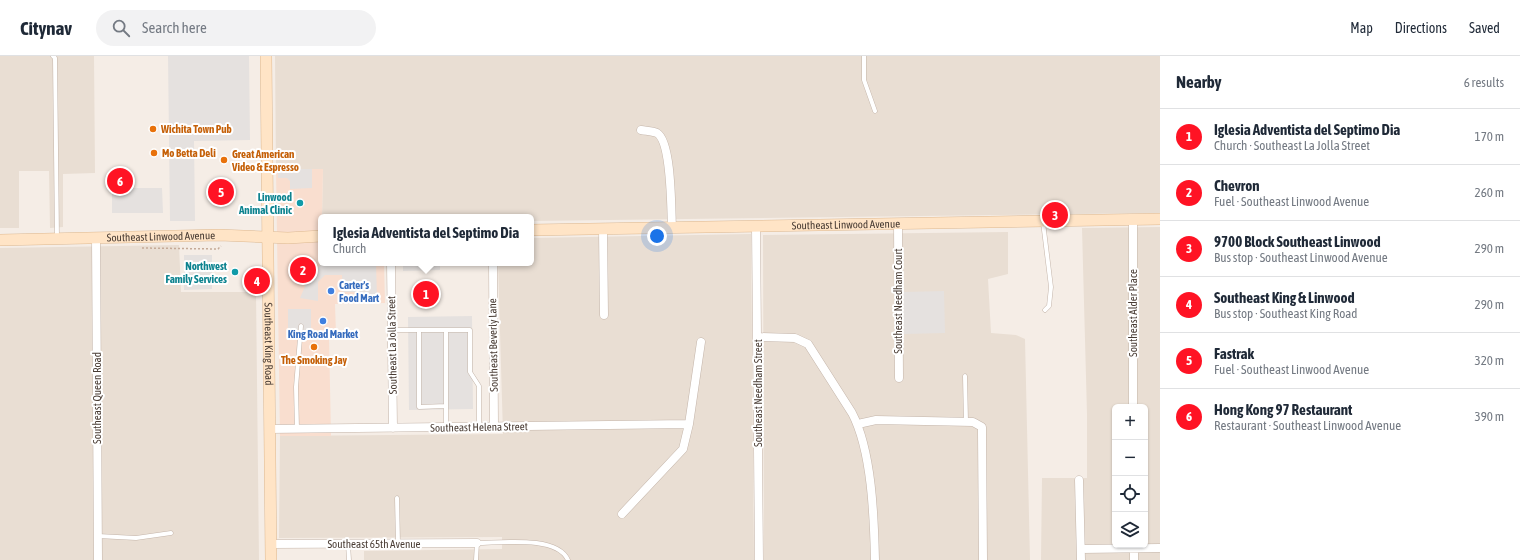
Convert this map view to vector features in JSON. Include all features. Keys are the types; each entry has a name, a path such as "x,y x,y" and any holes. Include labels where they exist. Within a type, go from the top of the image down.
{"main road":[{"name":"Southeast King Road","path":"266,56 271,560"},
{"name":"Southeast Linwood Avenue","path":"534,230 1160,219"},
{"name":"Southeast Linwood Avenue","path":"0,240 96,237 318,236"}],"street":[{"path":"641,130 657,133 664,146 670,179 672,228"},
{"name":"Southeast Alder Place","path":"1133,220 1133,404"},
{"name":"Southeast Needham Court","path":"898,223 899,378"},
{"name":"Southeast Needham Street","path":"756,227 758,337 758,560"},
{"path":"603,229 604,315"},
{"name":"Southeast Queen Road","path":"96,237 98,560"},
{"name":"Southeast La Jolla Street","path":"391,266 393,428"},
{"name":"Southeast Beverly Lane","path":"492,266 494,427"},
{"path":"758,337 795,338 808,344 858,424 863,442 872,498 875,560"},
{"path":"622,514 683,449 689,424 701,342"},
{"path":"858,424 876,420 966,422 978,424 982,427 983,560"},
{"name":"Southeast Helena Street","path":"270,430 689,424"},
{"path":"1079,480 1081,560"},
{"name":"Southeast 65th Avenue","path":"271,544 477,544"},
{"path":"1081,549 1112,548"},
{"path":"1134,548 1134,560"},
{"path":"1148,548 1160,548"}],"lane":[{"path":"53,56 55,58 57,239"},
{"path":"864,56 864,80 875,111"},
{"path":"1043,221 1051,287 1049,306 1045,310"},
{"path":"298,429 296,387 301,326"},
{"path":"392,330 470,330 470,372 479,386 479,427"},
{"path":"419,330 420,407 446,406"},
{"path":"446,330 446,427"},
{"path":"965,376 966,422"},
{"path":"397,498 398,544"},
{"path":"98,536 136,538 171,533"},
{"path":"348,543 349,560"},
{"path":"476,560 477,544 545,544 559,548 568,560"}],"shaded area":[{"path":"0,56 94,56 95,173 63,174 63,227 50,228 49,171 19,171 19,228 0,228"},
{"path":"168,56 249,56 250,140 194,141 195,221 170,221"},
{"path":"275,56 1160,56 1160,213 534,221 534,214 322,214 323,169 276,169"},
{"path":"276,169 323,169 322,214 318,214 318,266 384,266 385,303 335,304 336,334 329,336 331,436 280,436"},
{"path":"278,169 312,169 312,188 290,189 290,181 287,178 278,178"},
{"path":"112,188 162,188 163,213 112,213"},
{"path":"1160,227 1160,560 1041,560 1042,478 1087,478 1087,414 1082,228"},
{"path":"1008,232 1008,274 988,279 991,333 1016,335 1025,339 1030,560 764,560 763,235"},
{"path":"751,234 754,560 364,560 364,551 502,549 502,537 279,538 280,436 503,434 498,266 534,266 534,238"},
{"path":"179,245 181,292 256,292 259,560 0,560 0,248"},
{"path":"184,255 212,255 212,289 184,290"},
{"path":"320,266 376,266 377,298 356,298 356,292 343,292 342,275 325,275 318,282 318,301 300,298 306,284"},
{"path":"403,266 440,266 440,270 403,271"},
{"path":"944,291 945,333 904,334 904,292"},
{"path":"288,309 311,309 311,331 288,332"},
{"path":"472,316 473,409 409,410 408,317"}],"place":[{"name":"Wichita Town Pub","path":"153,129"},
{"name":"Mo Betta Deli","path":"154,153"},
{"name":"Great American Video & Espresso","path":"224,160"},
{"name":"Hong Kong 97 Restaurant","path":"120,181"},
{"name":"Fastrak","path":"221,192"},
{"name":"Linwood Animal Clinic","path":"300,203"},
{"name":"9700 Block Southeast Linwood","path":"1055,215"},
{"name":"Chevron","path":"303,270"},
{"name":"Northwest Family Services","path":"235,272"},
{"name":"Southeast King & Linwood","path":"257,281"},
{"name":"Carter's Food Mart","path":"331,291"},
{"name":"Iglesia Adventista del Septimo Dia","path":"426,294"},
{"name":"King Road Market","path":"323,321"},
{"name":"The Smoking Jay","path":"314,347"}]}
